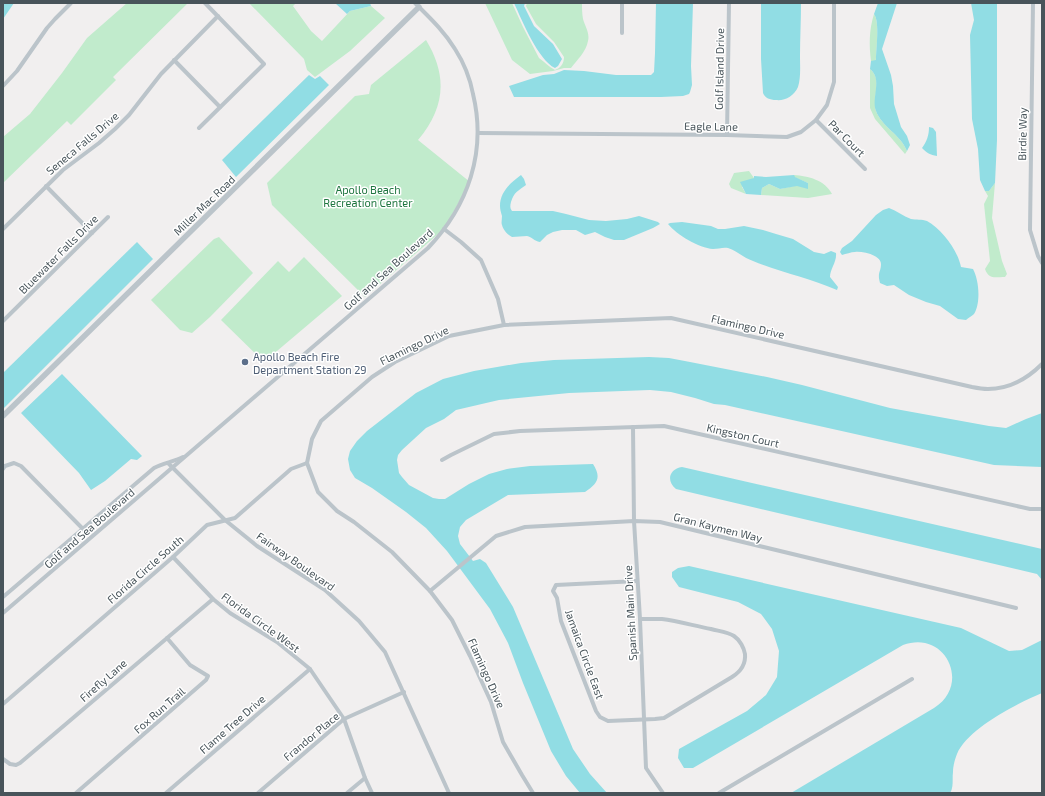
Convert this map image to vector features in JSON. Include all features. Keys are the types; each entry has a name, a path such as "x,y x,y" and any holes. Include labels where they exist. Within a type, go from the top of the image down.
{"street":[{"path":"3,86 17,71 47,28 71,3"},
{"path":"199,128 264,64 205,3"},
{"path":"622,3 622,33"},
{"name":"Golf Island Drive","path":"728,134 729,3"},
{"name":"Eagle Lane","path":"478,133 728,134 787,137 801,132 816,120 828,106 834,82 834,3"},
{"name":"Birdie Way","path":"1033,3 1030,230 1038,256 1042,263"},
{"name":"Golf and Sea Boulevard","path":"3,613 428,248 444,229 462,201 476,160 478,133 475,103 468,75 456,50 442,31 417,5"},
{"name":"Miller Mac Road","path":"3,416 417,5"},
{"name":"Seneca Falls Drive","path":"3,229 63,170 115,129 129,115 160,74 218,16"},
{"path":"174,60 220,107"},
{"name":"Par Court","path":"816,120 865,169"},
{"path":"46,186 92,233"},
{"name":"Bluewater Falls Drive","path":"3,321 108,217"},
{"path":"444,229 481,260 498,298 504,325"},
{"name":"Flamingo Drive","path":"533,793 503,742 492,702 452,620 430,591 392,552 354,522 337,512 318,492 307,463 312,439 322,421 372,377 394,362 449,336 504,325 671,318 964,385 988,389 1005,387 1018,383 1042,364"},
{"name":"Kingston Court","path":"442,460 494,434 520,431 664,426 1030,509 1042,509"},
{"name":"Spanish Main Drive","path":"633,427 634,521 640,619 646,768 663,793"},
{"name":"Golf and Sea Boulevard","path":"3,597 154,468 186,455"},
{"path":"3,468 14,463 21,466 83,529"},
{"name":"Fairway Boulevard","path":"168,463 225,520 257,546 325,590 353,616 385,652 449,793"},
{"name":"Florida Circle South","path":"3,704 173,557 207,525 235,518 291,469 307,463"},
{"name":"Gran Kaymen Way","path":"430,591 496,536 525,527 634,521 660,522 1016,608"},
{"name":"Florida Circle West","path":"173,557 214,599 230,613 277,642 310,669 344,719 365,778 372,793"},
{"name":"Jamaica Circle East","path":"637,581 556,585 553,591 557,598 561,621 596,711 600,717 608,721 644,720"},
{"name":"Firefly Lane","path":"3,759 10,764 16,765 20,763 166,638 214,599"},
{"path":"640,619 661,619 726,632 738,640 745,653 743,666 739,672 732,677 664,718 644,720"},
{"name":"Fox Run Trail","path":"76,793 206,680 208,676 190,665 166,638"},
{"name":"Flame Tree Drive","path":"166,793 310,669"},
{"path":"719,793 912,678"},
{"name":"Frandor Place","path":"258,793 344,719 404,692"},
{"path":"347,793 365,778"}],"green space":[{"path":"127,3 188,3 113,77 116,80 71,125 67,121 3,183 3,137 30,114 87,38"},
{"path":"249,3 296,3 293,6 311,31 322,41 350,11 371,6 385,18 350,51 315,77 307,70 304,59"},
{"path":"485,3 512,3 539,58 555,70 562,65 564,57 554,42 536,24 526,6 527,3 582,3 583,19 588,35 588,41 585,49 571,68 530,74 512,60"},
{"path":"874,14 877,23 876,61 871,61 870,38"},
{"name":"Apollo Beach Recreation Center","path":"426,40 438,66 440,92 434,116 418,140 470,182 444,229 365,297 272,205 267,183 355,96 369,94 371,85"},
{"path":"870,69 874,73 877,83 876,111 882,122 904,145 907,151 905,154 875,119 870,108"},
{"path":"749,171 754,178 742,187 746,194 731,188 729,184 734,173"},
{"path":"794,175 805,176 821,182 832,194 808,198 761,195 762,188 769,184 780,189 808,183 794,177"},
{"path":"995,183 992,218 1002,261 1007,274 1005,277 990,276 985,269 990,261 984,204 988,196 985,191 989,191"},
{"path":"219,237 253,273 210,317 192,333 180,330 151,300 214,239"},
{"path":"304,257 342,296 264,362 221,320 278,261 289,272"}],"water":[{"path":"3,3 14,3 3,19"},
{"path":"335,3 370,3 371,6 350,11 347,14"},
{"path":"514,3 525,3 524,6 534,26 553,44 562,59 555,68 549,64 537,48"},
{"path":"656,3 693,3 691,66 692,85 689,94 683,96 661,97 514,97 509,86 564,70 616,75 651,75 654,72"},
{"path":"761,3 801,3 799,83 794,93 783,100 770,99 763,93 761,59"},
{"path":"878,3 897,3 882,49 891,75 894,104 901,127 907,136 910,145 907,151 900,140 882,122 875,106 876,78 870,69 871,61 876,60 877,23 874,14"},
{"path":"971,3 997,3 997,140 995,183 989,191 985,191 980,180 978,149 972,119 970,35 974,20"},
{"path":"309,75 315,79 320,76 329,85 236,177 222,160"},
{"path":"929,127 933,128 936,132 937,156 929,154 922,148 929,133"},
{"path":"521,175 526,185 513,196 510,205 512,211 553,211 589,220 606,221 639,216 660,224 624,240 614,240 595,232 585,235 576,230 562,230 553,232 547,235 540,242 527,236 512,237 503,227 500,201 506,188"},
{"path":"794,175 795,177 808,183 808,189 797,186 780,189 769,184 762,188 761,195 746,194 740,182 754,178 754,176 766,177"},
{"path":"889,208 911,219 925,220 933,225 944,235 957,254 961,267 973,269 977,279 978,304 973,315 966,320 958,319 940,306 909,295 894,285 887,286 880,283 879,274 881,264 875,256 858,252 842,255 840,252 842,248 852,241 876,215"},
{"path":"682,222 711,226 718,229 744,226 793,239 814,252 824,254 831,251 836,253 830,277 838,287 837,290 753,261 728,248 713,249 695,244 668,224"},
{"path":"137,242 153,259 3,409 3,373"},
{"path":"649,357 669,358 767,377 890,408 989,426 1006,428 1042,413 1042,467 994,465 725,405 714,404 671,392 650,390 569,393 499,400 456,410 444,419 426,428 402,450 398,455 397,460 399,473 409,485 433,498 445,499 489,474 507,469 530,466 593,464 596,469 598,477 597,480 593,486 585,492 508,495 466,520 460,527 458,536 460,544 473,561 480,559 486,563 513,607 573,749 590,774 607,793 580,793 566,776 551,751 508,643 490,609 447,551 426,528 372,488 355,478 350,470 348,459 350,451 367,431 416,393 443,379 474,371 521,363 554,360"},
{"path":"62,374 142,456 137,460 131,459 105,481 91,490 79,473 21,413"},
{"path":"682,467 1042,549 1042,580 1037,574 676,489 671,482 670,476 674,470"},
{"path":"689,566 961,628 1009,651 1022,650 1042,640 1042,693 1007,710 971,735 957,754 954,763 950,793 791,793 934,708 945,698 951,686 952,673 948,662 941,652 931,645 918,642 903,645 693,768 684,768 678,758 679,749 747,711 766,695 777,677 779,651 772,629 761,614 738,602 679,587 672,577 672,572 678,568"}],"place":[{"name":"Apollo Beach Fire Department Station 29","path":"245,362"}]}
